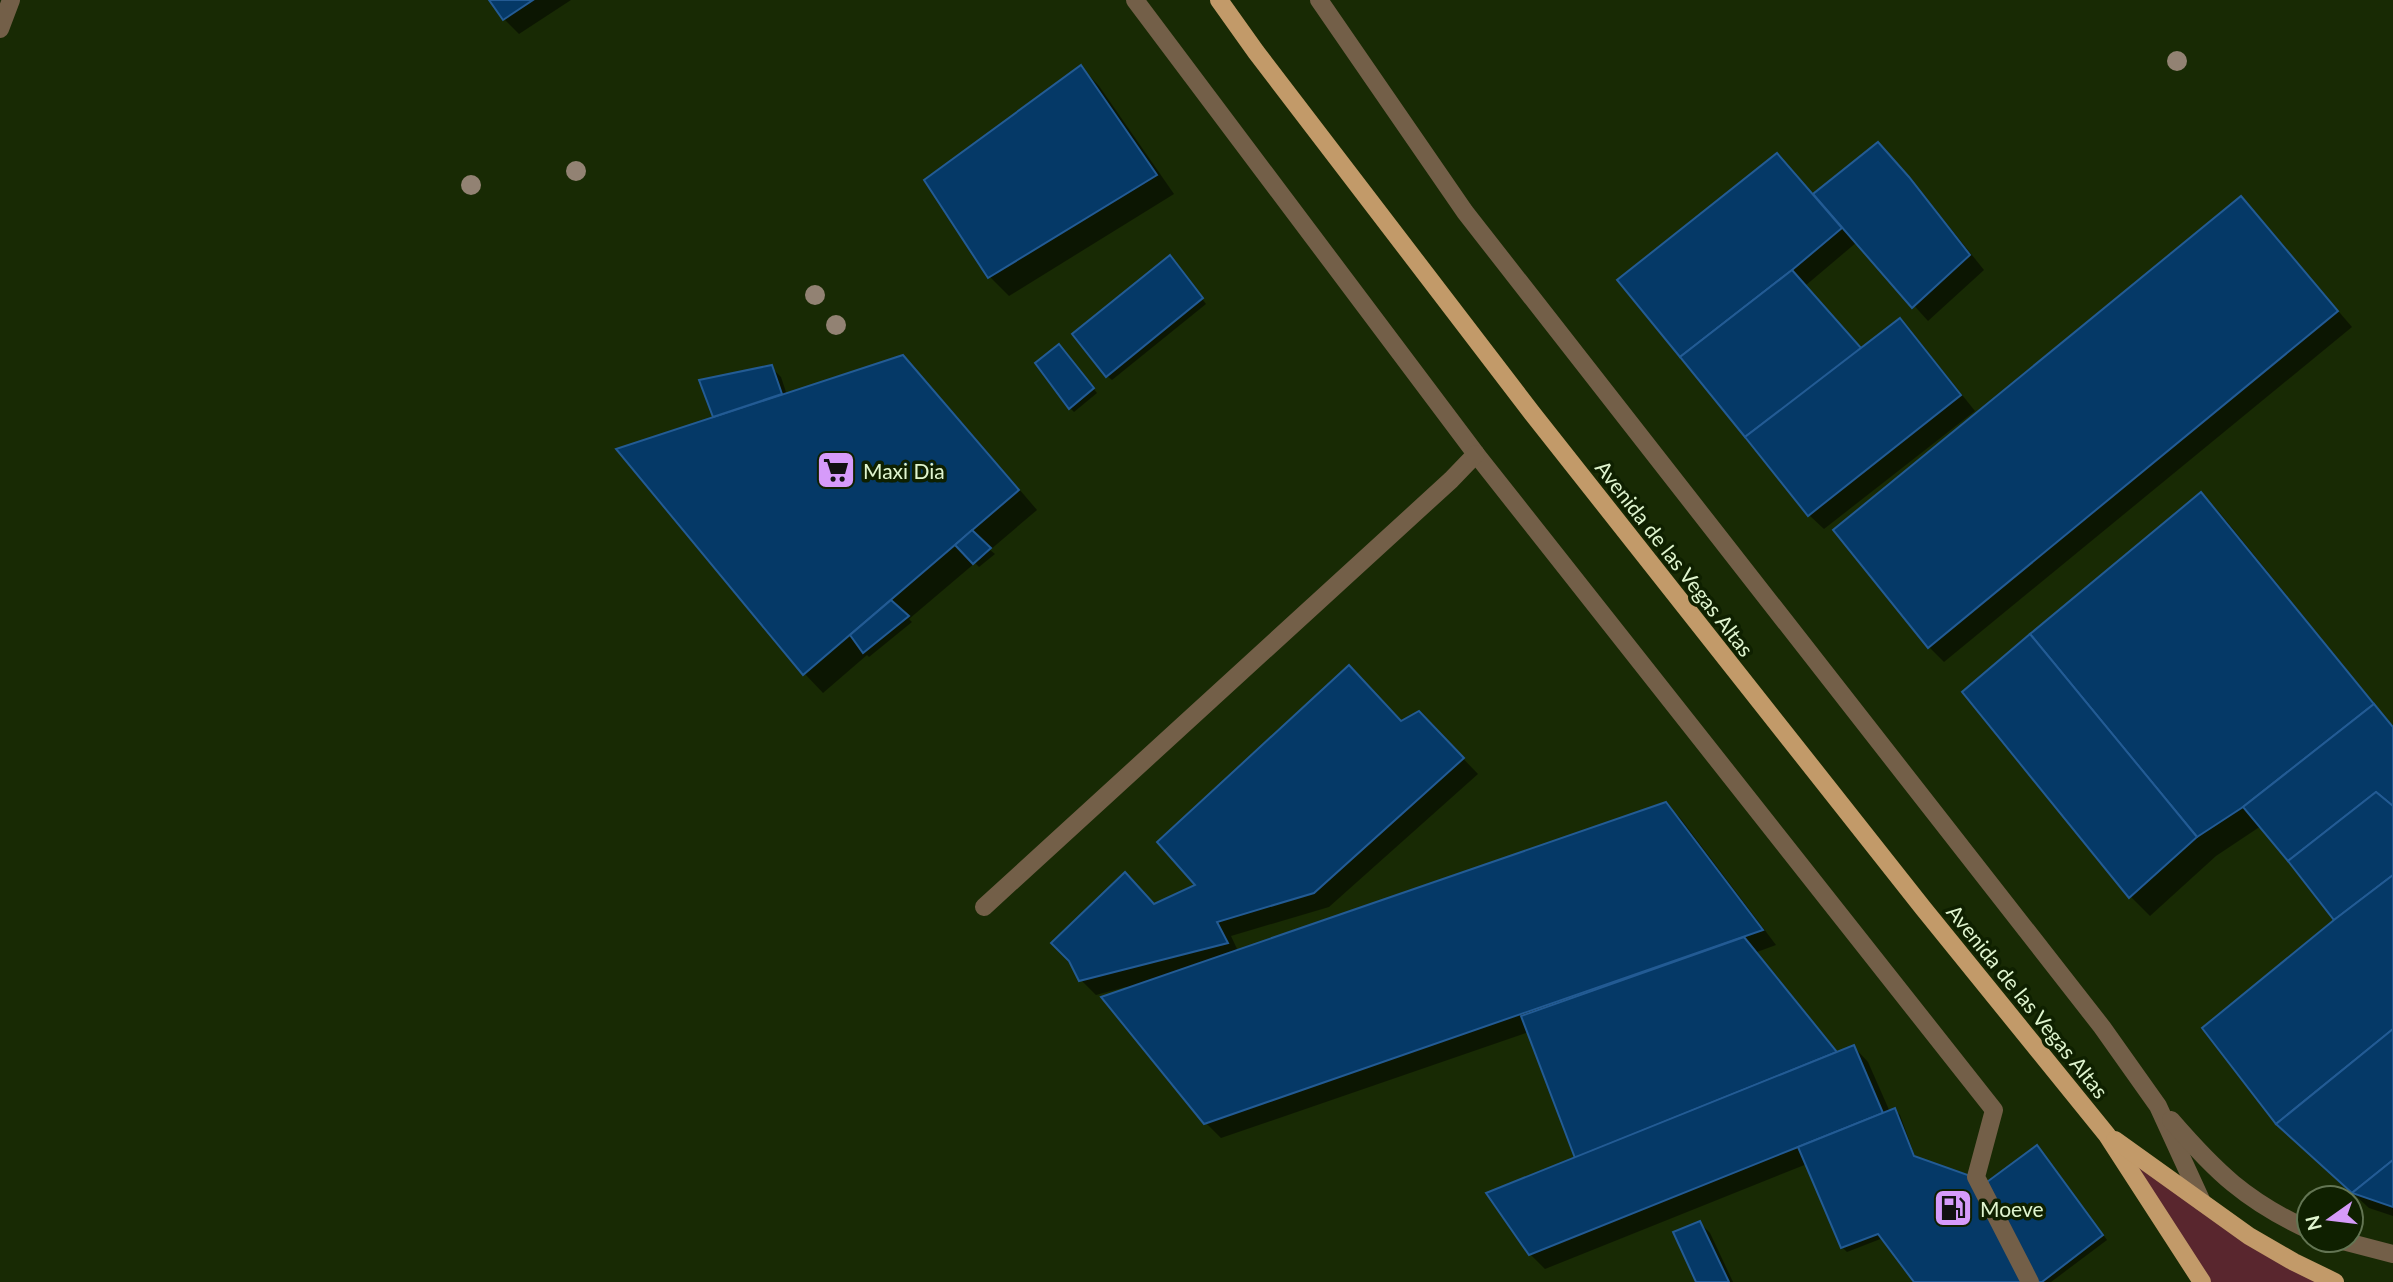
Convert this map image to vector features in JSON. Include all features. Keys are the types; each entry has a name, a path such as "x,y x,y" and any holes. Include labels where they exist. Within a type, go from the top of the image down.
{"main road":[{"name":"Avenida de las Vegas Altas","path":"1219,0 1531,413 1923,908 2107,1135 2202,1282"},
{"name":"Avenida de las Vegas Altas","path":"2107,1135 2249,1236 2335,1282"}],"street":[{"path":"0,29 11,0"},
{"path":"1135,0 1476,454 1994,1110 1976,1177 2030,1282"},
{"path":"1319,0 1465,212 2102,1027 2158,1106 2207,1163 2236,1188 2274,1214 2295,1224"},
{"path":"984,907 1451,480 1476,454"},
{"path":"2158,1106 2202,1202"},
{"path":"2365,1247 2393,1254"}],"shaded area":[{"path":"2107,1135 2335,1282 2202,1282"}],"building":[{"path":"489,0 533,0 503,20"},
{"path":"1081,65 1157,175 988,278 924,180"},
{"path":"1878,142 1970,255 1912,308 1813,194"},
{"path":"1777,153 1842,228 1680,357 1617,280"},
{"path":"2241,196 2338,311 1928,648 1833,530"},
{"path":"1170,255 1203,298 1106,377 1072,334"},
{"path":"1792,270 1862,349 1745,437 1680,357"},
{"path":"1900,318 1961,395 1808,516 1745,437"},
{"path":"1059,344 1094,388 1069,409 1035,363"},
{"path":"903,355 1019,490 803,675 616,449"},
{"path":"772,365 782,394 713,417 699,380"},
{"path":"2201,492 2374,704 2243,807 2197,837 2030,634"},
{"path":"972,530 991,548 973,564 955,545"},
{"path":"891,600 909,616 863,653 850,635"},
{"path":"2030,634 2197,837 2129,898 1962,692"},
{"path":"1349,665 1401,721 1419,711 1464,758 1314,893 1217,922 1228,943 1079,981 1069,961 1051,943 1125,872 1154,904 1195,885 1157,842"},
{"path":"2374,704 2393,727 2393,806 2376,792 2288,861 2243,807"},
{"path":"2376,792 2393,806 2393,875 2334,920 2288,861"},
{"path":"1666,802 1763,930 1204,1124 1101,997"},
{"path":"2393,875 2393,1029 2276,1124 2202,1028"},
{"path":"1744,937 1837,1052 1575,1158 1521,1016"},
{"path":"2393,1029 2393,1160 2363,1184 2342,1184 2276,1124"},
{"path":"1854,1045 1883,1113 1529,1255 1486,1193"},
{"name":"Moeve","path":"1895,1108 1914,1156 1987,1182 2037,1145 2103,1235 2042,1282 1914,1282 1878,1234 1841,1248 1798,1147"},
{"path":"2393,1160 2393,1207 2365,1197 2363,1184"},
{"path":"1700,1221 1729,1282 1696,1282 1673,1232"}],"place":[{"name":"Maxi Dia","path":"836,470"},
{"name":"Moeve","path":"1953,1208"}]}
